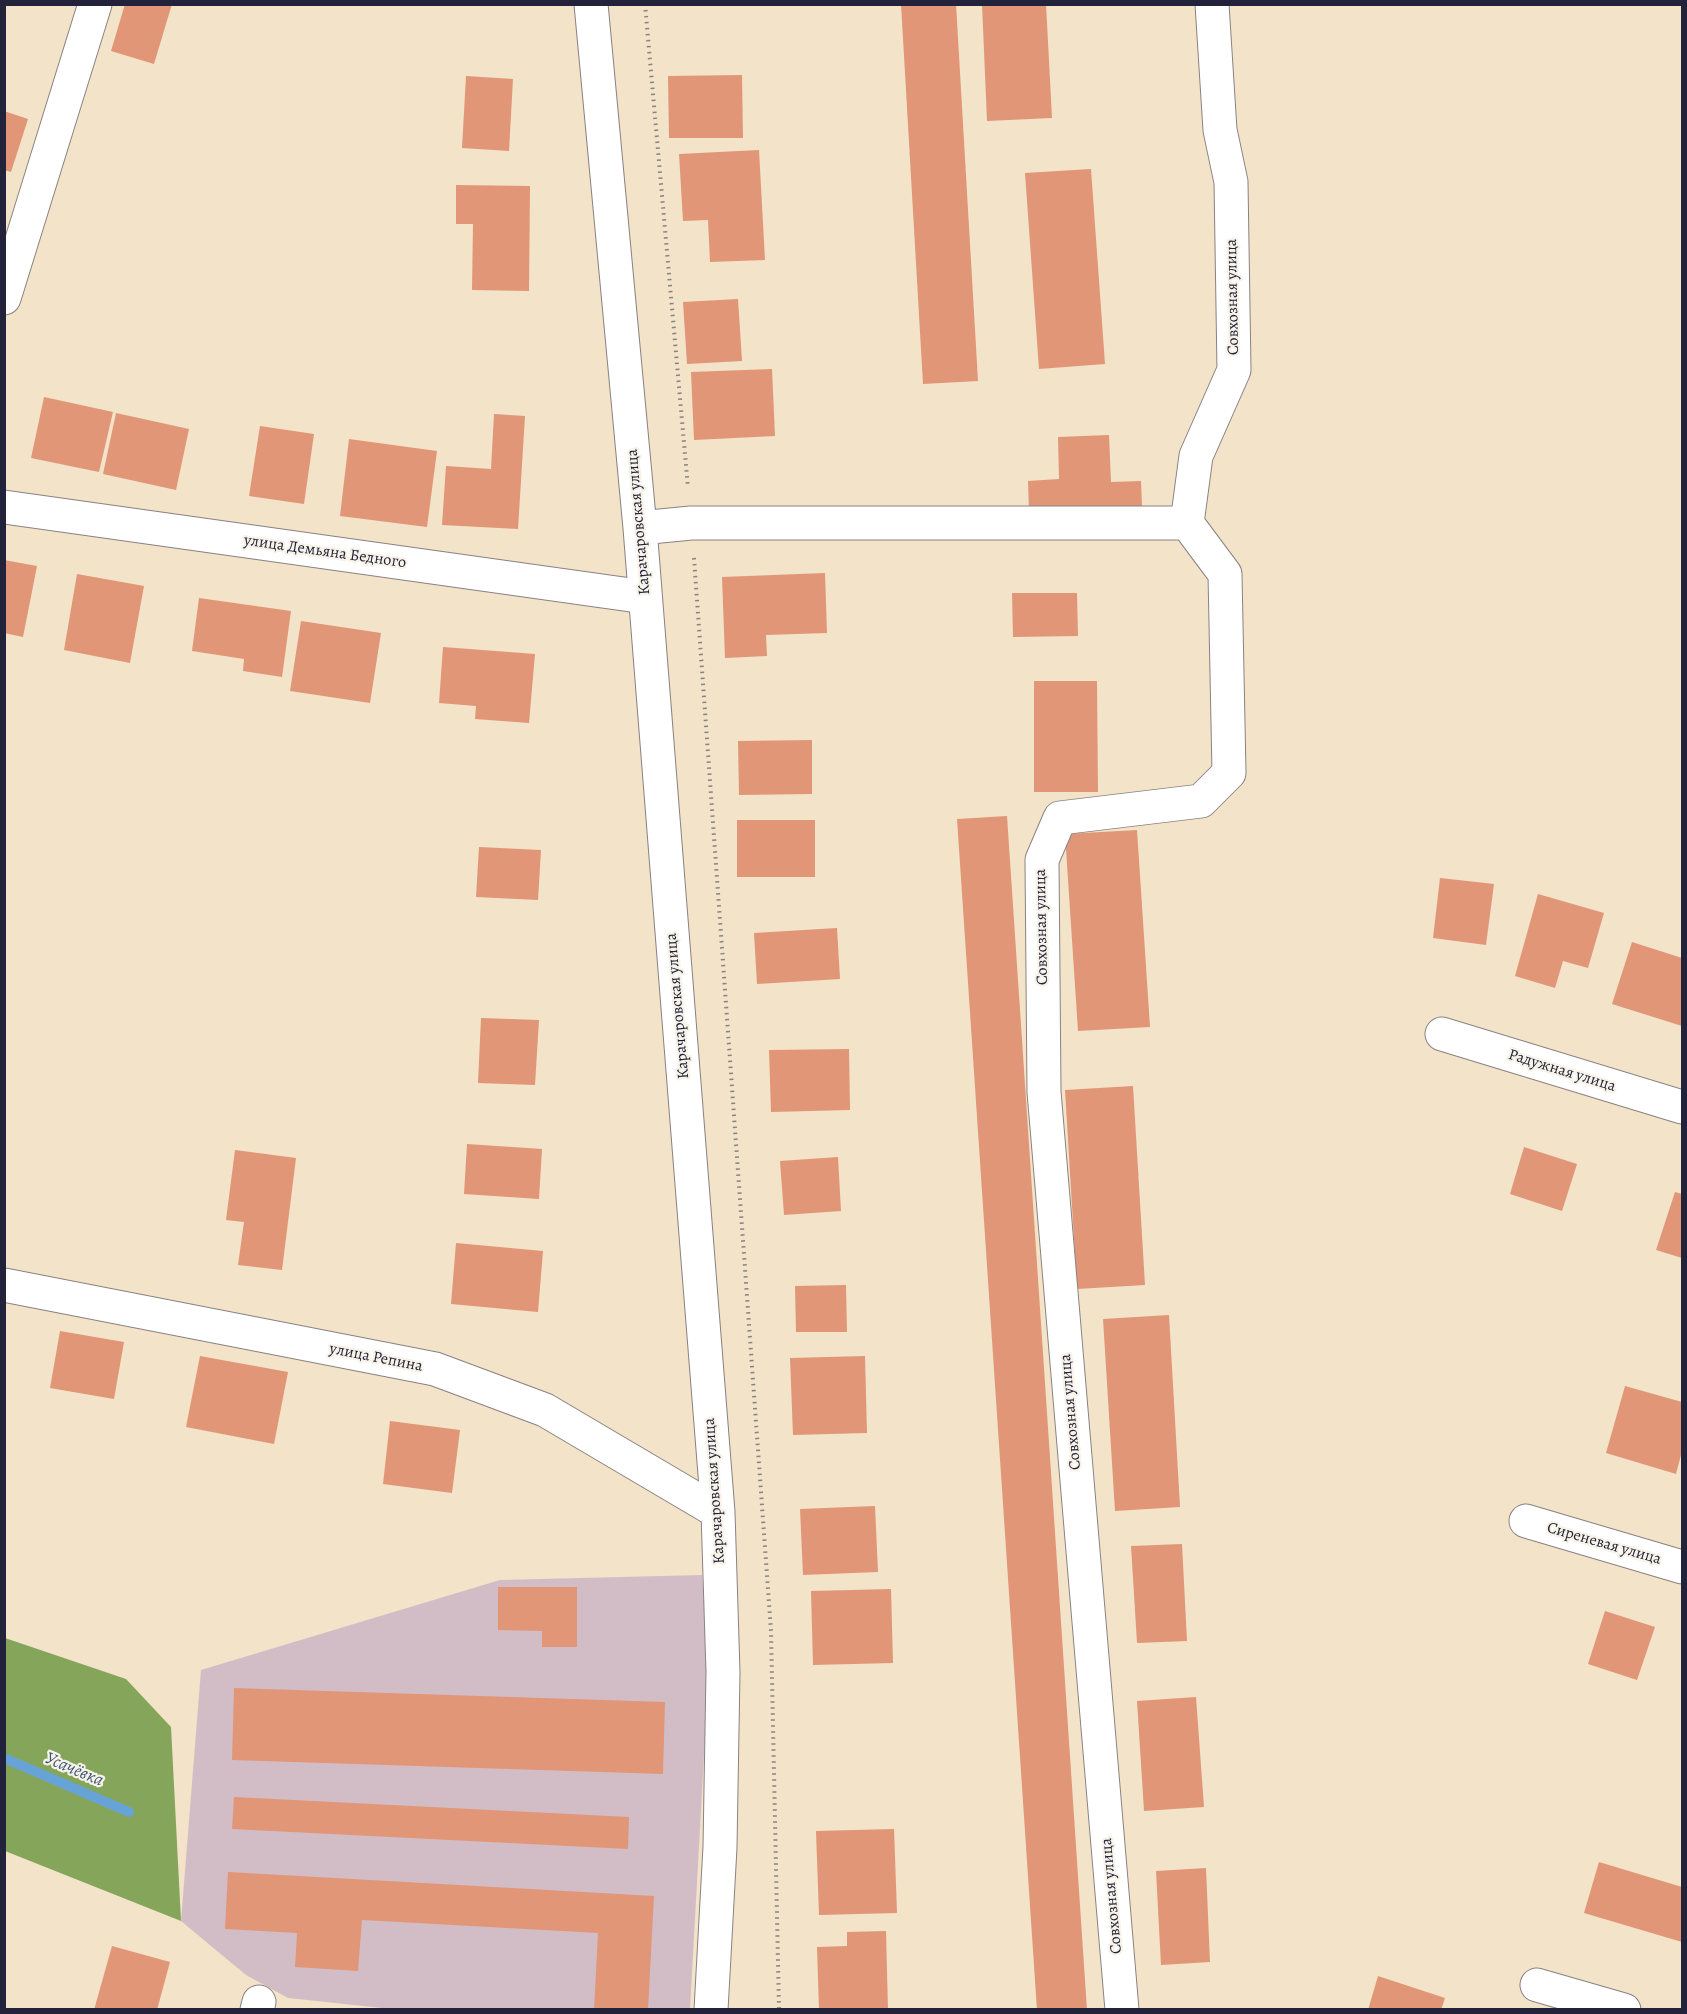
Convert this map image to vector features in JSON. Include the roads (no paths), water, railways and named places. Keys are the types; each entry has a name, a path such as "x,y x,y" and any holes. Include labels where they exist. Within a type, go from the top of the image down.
{"street":[{"path":"4,298 95,4"},
{"name":"Карачаровская улица","path":"591,4 640,528 718,1512 723,1672 720,1847 711,2010"},
{"name":"Совхозная улица","path":"1122,2010 1044,1092 1042,860 1060,818 1201,801 1229,773 1226,574 1187,523 1196,456 1234,369 1231,182 1220,130 1212,4"},
{"name":"улица Демьяна Бедного","path":"4,507 645,597"},
{"path":"640,528 691,524 1187,523"},
{"name":"Радужная улица","path":"1442,1034 1683,1107"},
{"name":"улица Репина","path":"4,1285 435,1369 545,1410 718,1512"},
{"name":"Сиреневая улица","path":"1526,1521 1683,1567"},
{"path":"1537,1984 1624,2010"}],"waterway":[{"name":"Усачёвка","path":"4,1758 129,1812"}]}
